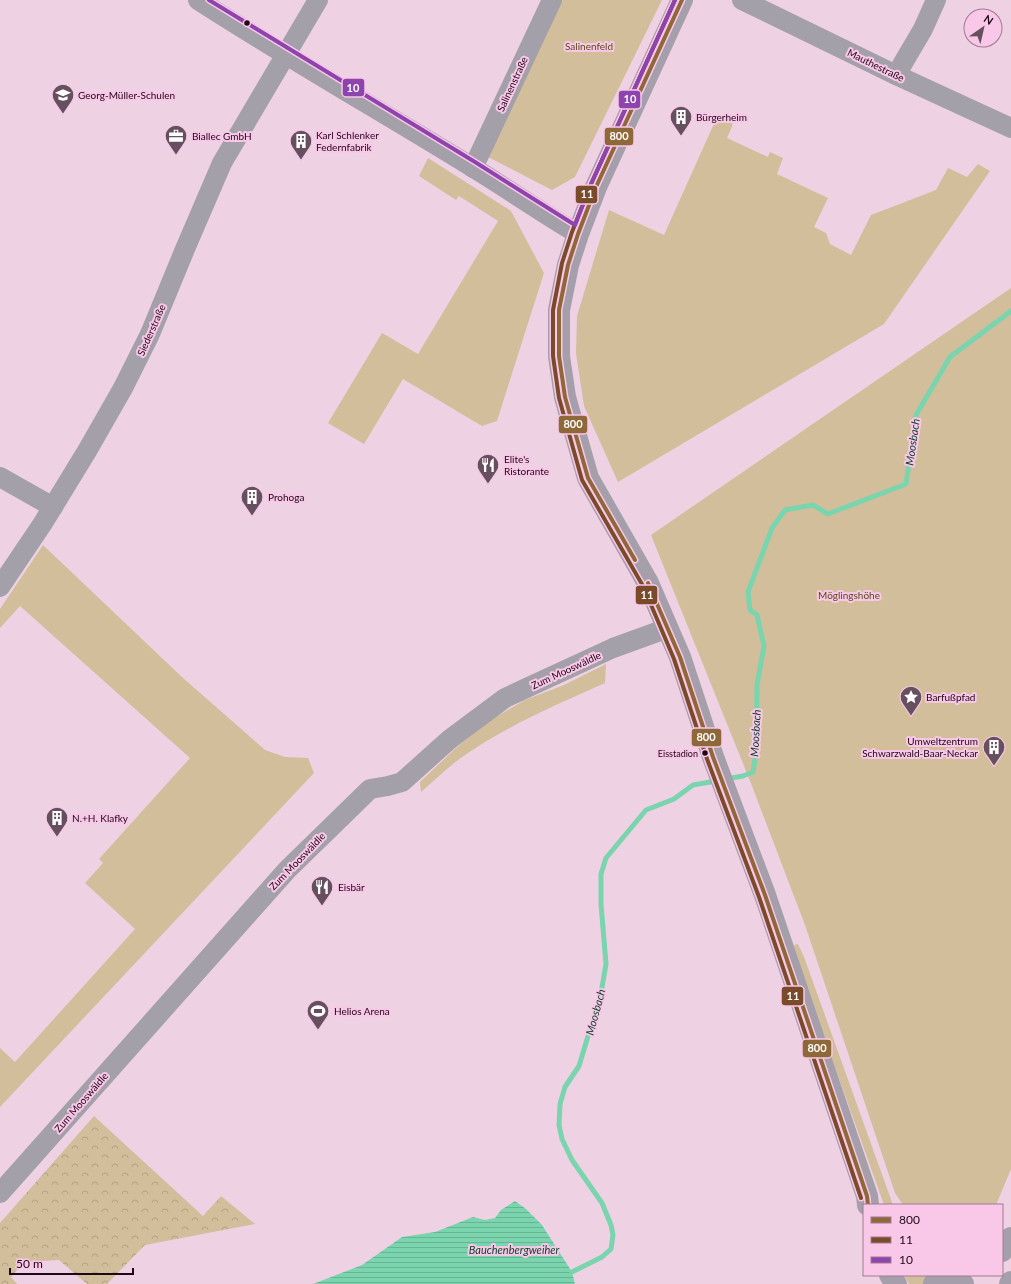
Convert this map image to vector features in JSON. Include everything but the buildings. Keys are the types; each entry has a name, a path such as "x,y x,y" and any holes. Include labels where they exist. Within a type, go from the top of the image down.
{"street":[{"path":"198,0 285,55 473,168 542,213 578,234"},
{"name":"Siederstraße","path":"0,587 87,451 123,388 150,334 191,234 222,164 318,0"},
{"name":"Salinenstraße","path":"473,168 552,0"},
{"path":"682,0 596,187 568,265 559,310 560,356 565,397 588,478 648,583 680,657 712,757 765,895 869,1202"},
{"name":"Mauthestraße","path":"742,0 896,75 1011,128"},
{"path":"896,75 923,29 936,0"},
{"path":"0,477 52,507"},
{"name":"Zum Mooswäldle","path":"0,1193 287,870 370,789 402,782 450,739 505,698 613,648 668,628"},
{"path":"1003,1250 1011,1238"},
{"path":"951,1281 972,1276"}],"green space":[{"name":"Salinenfeld","path":"562,0 662,0 575,177 552,190 488,157"},
{"path":"717,117 733,124 727,138 768,157 770,152 783,158 777,174 828,198 814,227 826,233 830,244 851,255 871,215 936,190 948,168 967,177 978,164 990,171 884,324 618,482 584,406 576,353 577,316 609,210 664,235"},
{"path":"428,158 511,211 544,273 497,421 482,426 403,379 364,444 328,423 382,333 418,354 498,221 459,196 456,200 419,176"},
{"name":"Möglingshöhe","path":"1011,288 1011,1169 996,1204 902,1204 895,1193 805,925 752,786 651,535"},
{"path":"43,545 183,678 265,750 285,757 308,758 314,773 0,1107 0,1048 15,1062 135,929 85,883 103,863 99,859 190,758 20,606 0,628 0,609"},
{"path":"606,664 605,683 535,715 484,743 456,762 421,792 420,782 458,746 492,719 525,700 564,685"},
{"path":"798,944 804,957 893,1204 884,1204 799,966 794,945"},
{"path":"94,1116 203,1216 221,1196 255,1224 145,1245 107,1284 87,1284 59,1260 24,1262 11,1277 17,1284 0,1284 0,1223"},
{"path":"905,1276 934,1276 923,1284 909,1284"}],"water":[{"name":"Bauchenbergweiher","path":"515,1201 526,1209 542,1225 572,1272 575,1284 313,1284 362,1265 402,1237 435,1232 473,1217 485,1220 495,1218 501,1210"}],"waterway":[{"name":"Moosbach","path":"726,779 743,776 753,772 756,753 757,685 764,646 757,615 750,610 748,592 772,528 785,510 813,505 828,514 906,484 916,415 950,357 1011,311"},
{"name":"Moosbach","path":"572,1272 602,1257 611,1249 613,1235 611,1225 602,1203 572,1160 562,1139 559,1125 560,1104 565,1087 579,1066 601,993 606,964 601,904 601,874 606,858 646,810 674,799 693,785 716,781"}],"transit line":[{"name":"10","path":"209,0 475,162 575,225 591,184 675,0"},
{"name":"11","path":"675,0 591,184 572,232 562,263 553,310 553,356 559,398 582,480 643,586 674,659 707,759 759,897 861,1198"},
{"name":"800","path":"635,560 588,478 565,397 559,356 559,310 568,265 596,187 682,0"},
{"name":"800","path":"648,583 680,657 713,757 765,895 867,1196 868,1204"}],"place":[{"name":"Georg-Müller-Schulen","path":"63,114"},
{"name":"Bürgerheim","path":"681,136"},
{"name":"Biallec GmbH","path":"176,156"},
{"name":"Karl Schlenker Federnfabrik","path":"301,160"},
{"name":"Elite's Ristorante","path":"488,484"},
{"name":"Prohoga","path":"252,516"},
{"name":"Barfußpfad","path":"911,716"},
{"name":"Eisstadion","path":"705,753"},
{"name":"Umweltzentrum Schwarzwald-Baar-Neckar","path":"994,766"},
{"name":"N.+H. Klafky","path":"57,838"},
{"name":"Eisbär","path":"322,906"},
{"name":"Helios Arena","path":"318,1030"}]}
